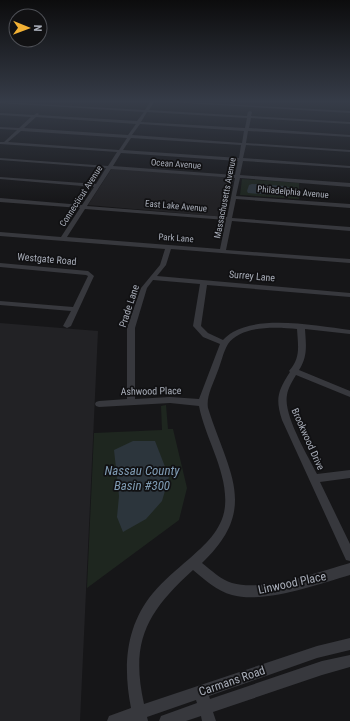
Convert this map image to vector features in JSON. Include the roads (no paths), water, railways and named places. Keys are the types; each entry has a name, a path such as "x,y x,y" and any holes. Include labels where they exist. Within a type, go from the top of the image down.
{"street":[{"path":"0,148 3,143 12,136"},
{"path":"124,136 350,151"},
{"name":"Connecticut Avenue","path":"63,239 129,136"},
{"name":"Massachusetts Avenue","path":"223,251 246,136"},
{"path":"3,143 350,167"},
{"name":"Ocean Avenue","path":"0,159 350,185"},
{"path":"0,178 97,186"},
{"name":"Philadelphia Avenue","path":"234,197 350,206"},
{"name":"East Lake Avenue","path":"0,200 350,229"},
{"name":"Park Lane","path":"0,234 350,261"},
{"name":"Prade Lane","path":"131,402 131,328 144,288 163,265 169,247"},
{"name":"Westgate Road","path":"0,265 88,273 91,276 75,309"},
{"name":"Surrey Lane","path":"152,278 350,295"},
{"path":"204,282 197,326 206,336 225,343"},
{"path":"0,303 75,309 67,326"},
{"path":"140,717 133,668 136,641 142,622 147,611 162,590 206,552 222,533 230,514 232,503 228,483 202,403 225,343 239,331 256,326 274,325 350,332"},
{"name":"Brookwood Drive","path":"300,327 302,354 300,362 293,371 285,387 282,406 286,420 350,556"},
{"path":"293,371 350,394"},
{"name":"Ashwood Place","path":"99,404 170,400 202,403"},
{"path":"314,479 343,473 350,474"},
{"name":"Linwood Place","path":"193,563 219,583 245,592 264,591 350,569"},
{"name":"Carmans Road","path":"114,721 140,717 200,692 317,652 350,644"},
{"name":"Carmans Road","path":"166,721 207,714 322,668 350,661"},
{"path":"200,692 207,714"}],"water":[{"path":"249,185 286,186 292,189 291,194 286,196 248,193 247,191"},
{"name":"Nassau County Basin #300","path":"133,441 155,441 169,477 162,501 146,519 123,532 117,517 119,496 114,450"}]}
